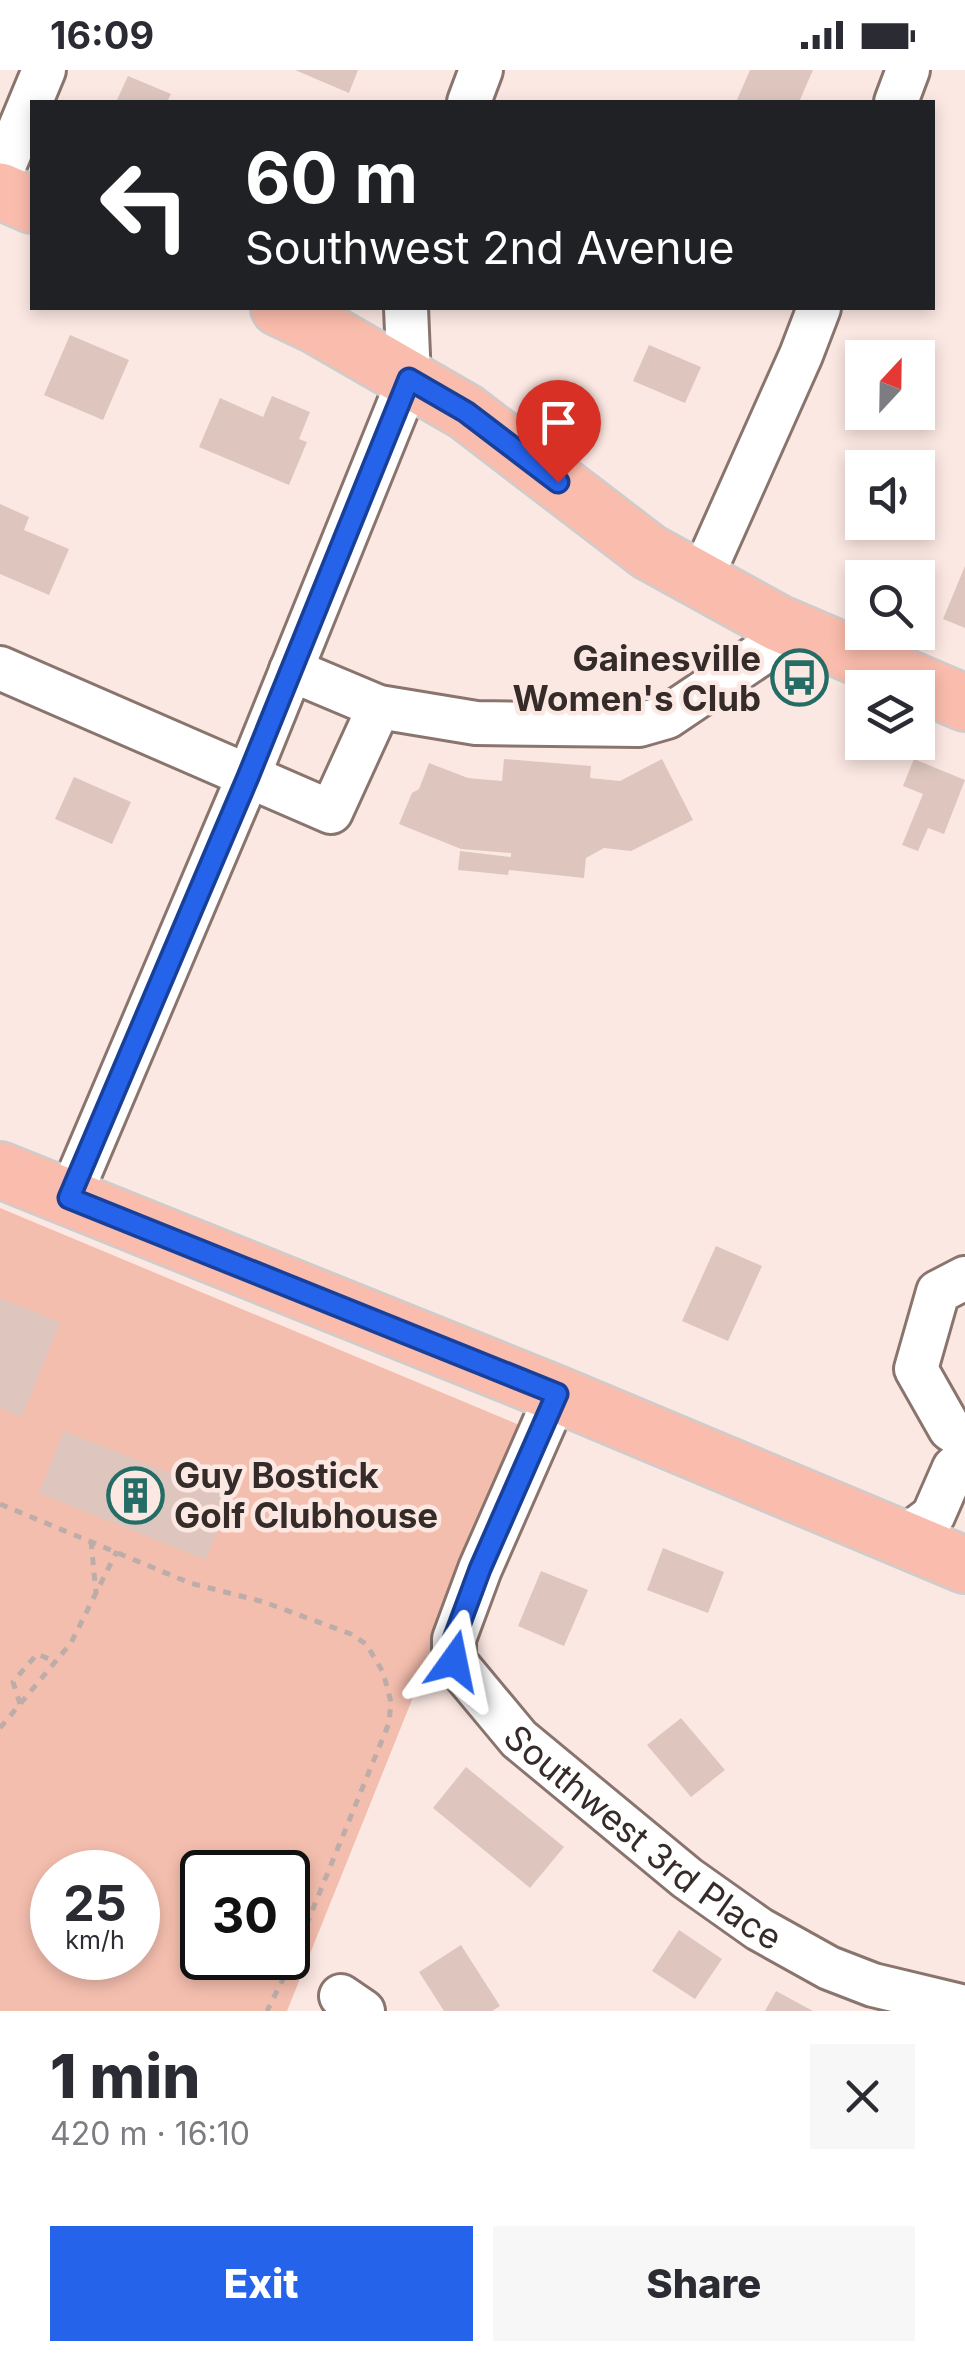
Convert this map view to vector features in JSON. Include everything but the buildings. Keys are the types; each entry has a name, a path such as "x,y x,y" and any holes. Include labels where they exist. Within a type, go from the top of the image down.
{"main road":[{"path":"0,191 30,204"},
{"path":"283,310 466,412 649,552 788,628 965,703"},
{"path":"0,1170 557,1394 965,1565"}],"street":[{"path":"32,100 44,70"},
{"path":"469,100 482,70"},
{"path":"897,100 908,70"},
{"path":"0,176 30,104"},
{"path":"69,1198 248,777 409,379 406,310"},
{"path":"700,580 802,355 818,310"},
{"path":"291,670 379,707 476,723 638,725 667,717 764,651 788,628"},
{"path":"0,668 330,812 379,707"},
{"path":"965,1278 938,1292 916,1369 950,1429 965,1439"},
{"name":"Southwest 3rd Place","path":"557,1394 480,1569 454,1639 454,1661 519,1739 686,1878 759,1929 829,1968 872,1986 965,2007"},
{"path":"904,1538 933,1516 954,1468 965,1459"}],"path":[{"path":"0,1504 190,1583 274,1605 351,1634 372,1651 387,1682 391,1702 389,1723 290,1965 267,2011"},
{"path":"91,1541 96,1594"},
{"path":"0,1728 78,1631 117,1551"},
{"path":"20,1704 12,1682 28,1661 37,1654 56,1662"}],"shaded area":[{"path":"0,1208 522,1426 310,1954 310,1850 180,1850 180,1980 299,1980 287,2011 0,2011"}],"place":[{"name":"Gainesville Women's Club","path":"800,678"},
{"name":"Guy Bostick Golf Clubhouse","path":"135,1495"}],"route":[{"path":"454,1661 454,1639 480,1569 557,1394 69,1198 248,777 409,379 466,412 558,482"}]}
